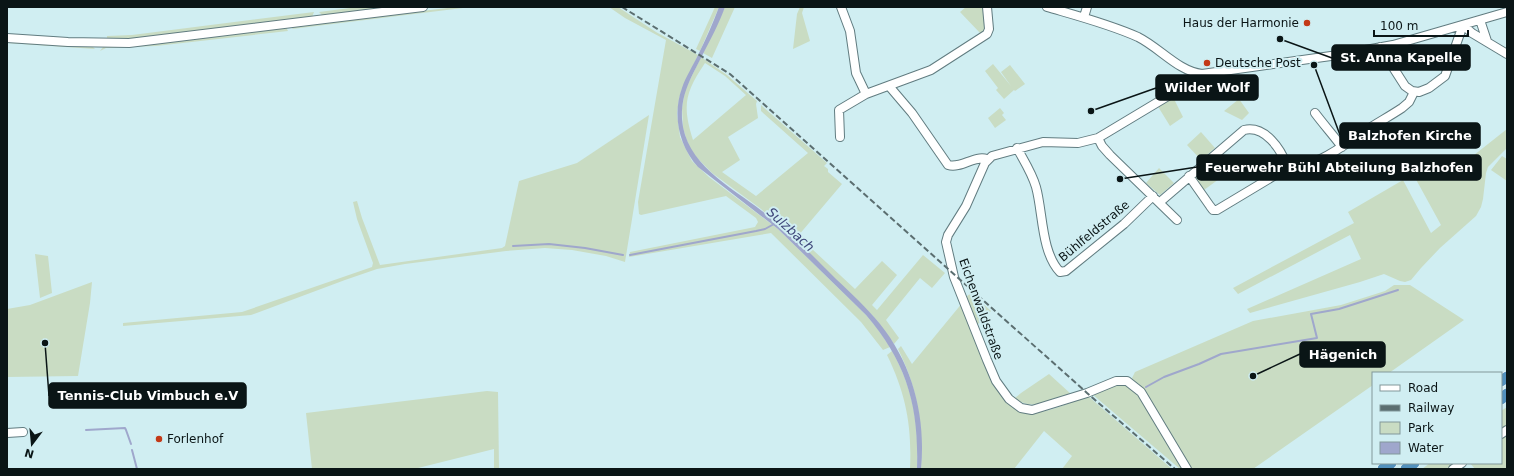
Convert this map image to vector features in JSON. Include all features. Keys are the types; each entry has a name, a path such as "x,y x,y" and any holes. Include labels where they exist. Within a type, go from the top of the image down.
{"street":[{"path":"7,38 68,42 129,43 423,7"},
{"path":"842,7 850,31 856,73 866,94"},
{"path":"840,138 839,110 866,94 931,70 987,34 989,29 987,7"},
{"path":"1047,7 1084,17 1140,38 1182,67 1198,74 1218,73 1380,47 1410,40 1507,12"},
{"path":"1084,17 1087,7"},
{"path":"1480,20 1487,41"},
{"path":"1463,25 1472,33 1507,54"},
{"path":"1380,47 1405,86 1414,92 1419,92 1429,88 1445,76 1463,25"},
{"path":"889,86 912,114 948,165 954,166 982,157 987,159 1017,148 1043,142 1078,143 1098,138 1192,81 1198,74"},
{"path":"1189,176 1213,210 1217,210 1287,166 1300,166 1314,162 1342,147 1405,105 1411,99 1414,92"},
{"path":"1315,113 1342,147"},
{"path":"1160,202 1240,133 1247,129 1267,135 1285,158 1287,166"},
{"path":"1098,138 1106,150 1177,220"},
{"name":"Bühlfeldstraße","path":"1017,148 1034,179 1048,252 1054,265 1060,272 1066,271 1124,224 1153,196"},
{"name":"Eichenwaldstraße","path":"987,159 966,206 948,235 946,242 954,276 987,360 1002,391 1014,404 1026,410 1032,410 1088,393 1116,381 1127,381 1141,392 1187,469"},
{"path":"7,433 23,432"}],"green space":[{"path":"358,7 391,7 323,16 319,12"},
{"path":"456,7 471,7 292,29 294,26"},
{"path":"609,7 618,7 656,32 698,55 682,89 677,114 680,137 692,161 709,177 778,229 866,315 890,347 883,350 861,322 771,233 629,257 630,252 755,227 758,222 756,218 726,196 641,215 639,214 638,202 666,40 625,18"},
{"path":"715,7 719,7 700,51 696,49"},
{"path":"725,7 735,7 712,58 703,53"},
{"path":"800,7 804,7 802,13 810,41 793,49 797,14"},
{"path":"966,7 983,7 985,32 981,34 960,12"},
{"path":"314,12 312,17 134,38 107,39 107,36 132,35"},
{"path":"286,27 288,31 156,46 106,48 100,51 106,46"},
{"path":"7,40 93,47 95,49 7,43"},
{"path":"701,57 727,75 757,101 758,118 728,137 740,160 722,172 756,196 808,153 761,111 761,105 827,163 824,166 828,169 828,172 842,184 798,236 855,289 882,261 897,275 872,305 877,310 923,255 945,273 932,288 920,278 886,320 899,338 894,344 873,316 761,209 712,173 693,154 683,128 682,108 685,90","holes":["705,63 725,76 746,95 693,140 687,117 687,100 693,83"]},
{"path":"993,64 1011,86 1001,72 1010,65 1025,84 1015,91 1014,90 1004,99 996,90 998,88 985,71"},
{"path":"1173,97 1183,117 1170,126 1157,105"},
{"path":"1239,99 1249,113 1242,120 1224,111"},
{"path":"1000,108 1004,113 1002,115 1006,120 995,128 988,118"},
{"path":"649,115 625,262 606,256 572,250 545,248 506,251 377,269 251,315 123,326 123,323 242,312 372,267 373,263 357,219 353,202 357,201 380,265 502,248 505,246 519,181 577,163"},
{"path":"1507,129 1507,148 1488,167 1483,199 1476,216 1440,248 1411,280 1405,282 1400,281 1384,274 1250,313 1247,309 1361,259 1350,235 1238,294 1233,288 1354,223 1348,212 1403,180 1431,233 1441,225 1413,174 1425,168 1469,159"},
{"path":"1201,132 1215,148 1201,160 1187,145"},
{"path":"1216,155 1230,171 1204,190 1194,177"},
{"path":"1502,156 1507,159 1507,181 1491,170"},
{"path":"1159,168 1174,183 1160,195 1146,183"},
{"path":"35,254 48,256 52,293 40,298"},
{"path":"92,282 78,376 7,377 7,309 30,305"},
{"path":"1394,285 1410,285 1464,320 1390,372 1372,372 1372,386 1253,469 1190,469 1133,381 1132,378 1135,372 1253,321 1341,305 1385,291"},
{"path":"971,293 991,311 977,325 966,297"},
{"path":"963,302 988,371 1001,395 1008,403 1027,410 1038,412 1057,408 1088,396 1172,469 1062,469 1072,456 1044,431 1014,469 921,469 921,437 918,408 910,378 898,349 901,346 912,364"},
{"path":"892,351 905,380 914,408 917,438 917,469 910,469 909,424 899,383 887,355"},
{"path":"1049,374 1071,394 1043,404 1028,404 1015,398 1021,393"},
{"path":"1123,383 1137,390 1185,469 1180,469 1092,394 1116,384"},
{"path":"487,391 498,392 499,469 494,469 494,449 414,469 312,469 306,413"},
{"path":"1507,407 1507,427 1502,430 1502,410"},
{"path":"1507,432 1507,469 1475,469 1471,464 1502,464 1502,435"},
{"path":"1429,464 1456,464 1448,469 1422,469"}],"water":[{"path":"719,7 725,7 691,79 683,101 682,119 685,135 691,149 700,161 723,183 791,235 864,306 880,324 901,357 915,392 921,430 921,469 917,469 916,425 908,386 892,350 880,333 866,315 778,229 698,167 686,150 679,130 679,98 685,79 704,43"}],"waterway":[{"name":"Sulzbach","path":"630,255 756,231 765,229 774,224"},
{"path":"513,246 549,244 585,248 623,255"},
{"path":"1146,387 1164,377 1221,354 1317,338 1311,314 1339,309 1398,290"},
{"path":"86,430 125,428 131,444"},
{"path":"132,450 137,469"}],"railway":[{"path":"622,7 730,74 1087,393 1175,469"}],"place":[{"name":"Haus der Harmonie","path":"1307,23"},
{"name":"St. Anna Kapelle","path":"1280,39"},
{"name":"Deutsche Post","path":"1207,63"},
{"name":"Balzhofen Kirche","path":"1314,65"},
{"name":"Wilder Wolf","path":"1091,111"},
{"name":"Feuerwehr Bühl Abteilung Balzhofen","path":"1120,179"},
{"name":"Tennis-Club Vimbuch e.V","path":"45,343"},
{"name":"Hägenich","path":"1253,376"},
{"name":"Forlenhof","path":"159,439"}]}
